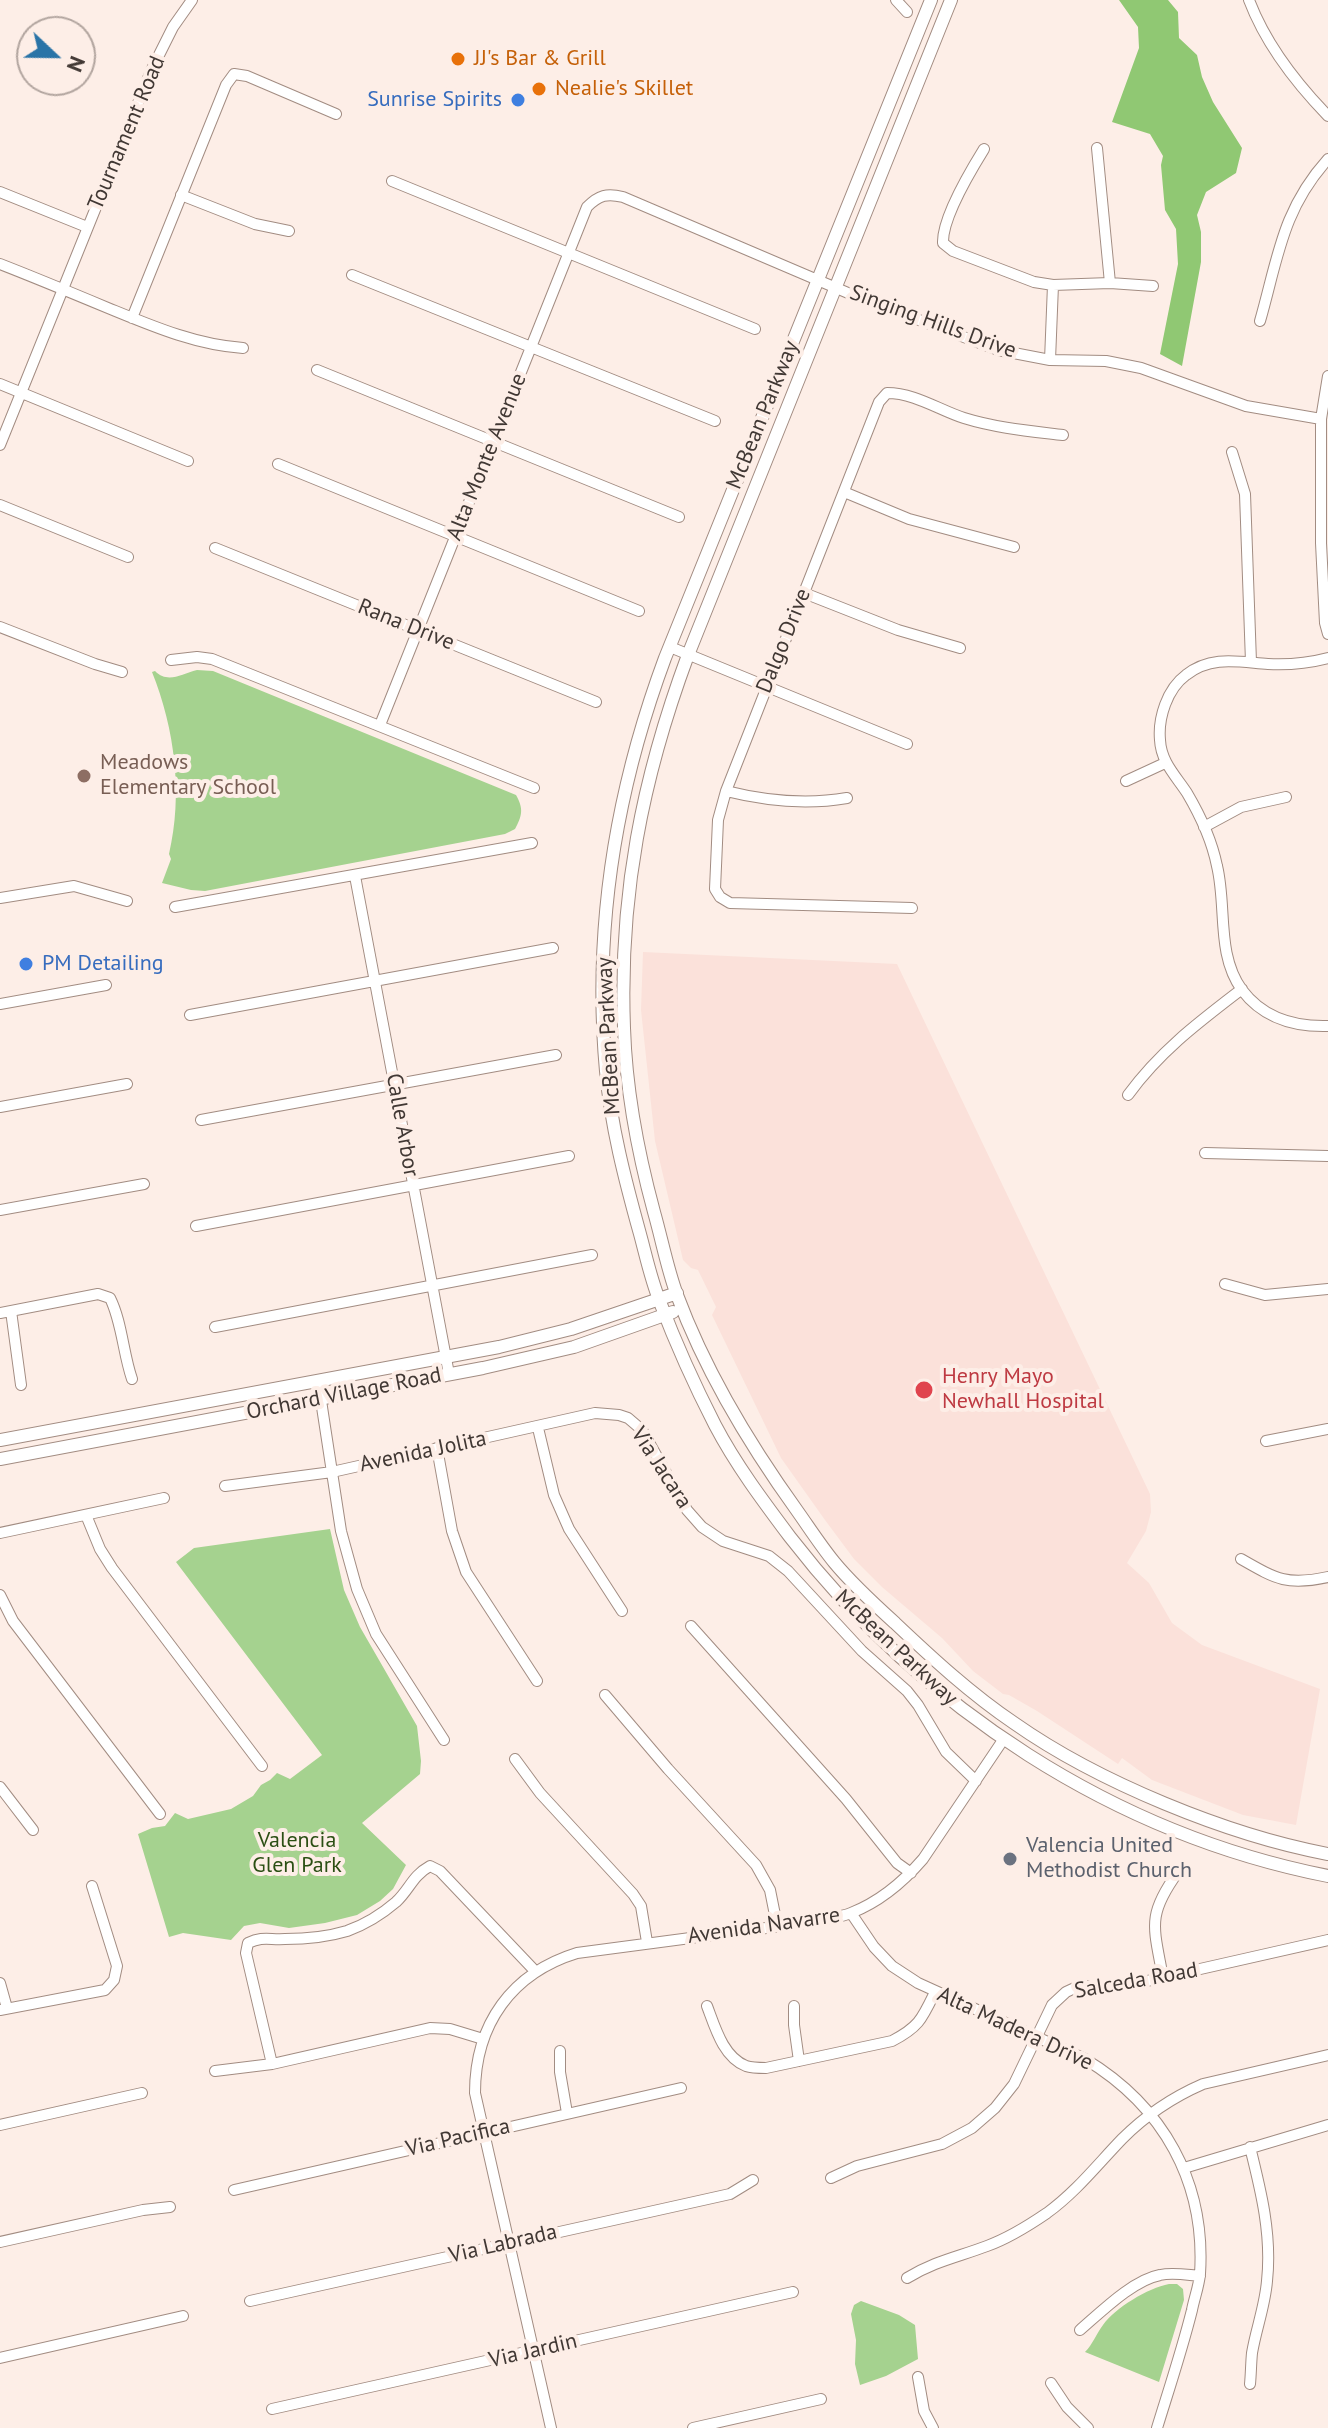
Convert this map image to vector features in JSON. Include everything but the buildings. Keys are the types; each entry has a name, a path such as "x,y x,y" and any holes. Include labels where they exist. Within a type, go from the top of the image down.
{"main road":[{"name":"McBean Parkway","path":"931,0 670,647 648,703 631,763 617,826 606,913 603,1001 606,1071 614,1130 658,1299 717,1428 759,1497 822,1578 884,1642 1003,1740 1097,1795 1171,1829 1260,1860 1328,1876"},
{"name":"McBean Parkway","path":"951,0 688,655 652,762 636,836 625,934 623,1028 635,1128 649,1195 677,1293 730,1410 760,1460 835,1563 930,1657 1012,1722 1118,1782 1232,1828 1328,1854"},
{"path":"603,1001 610,1016 623,1028"},
{"name":"Orchard Village Road","path":"0,1440 499,1347 571,1329 677,1293"},
{"name":"Orchard Village Road","path":"0,1459 449,1374 574,1347 683,1307"}],"street":[{"name":"Tournament Road","path":"0,192 87,227 151,71 173,27 192,0"},
{"path":"896,0 907,12"},
{"path":"1249,0 1273,48 1301,88 1328,116"},
{"path":"132,318 226,85 234,74 247,76 336,114"},
{"path":"1097,148 1110,283"},
{"path":"984,149 943,232 943,243 966,257 1034,282 1153,286"},
{"path":"1260,321 1285,229 1295,204 1311,178 1328,159"},
{"path":"392,181 755,329"},
{"path":"181,195 255,224 289,231"},
{"name":"Singing Hills Drive","path":"602,195 623,197 998,350 1050,360 1106,361 1141,368 1246,406 1321,419"},
{"name":"Alta Monte Avenue","path":"380,725 587,207 602,195"},
{"path":"0,445 87,227"},
{"path":"0,264 132,318 215,347 243,348"},
{"path":"352,275 715,421"},
{"path":"1050,360 1053,285"},
{"path":"317,370 679,517"},
{"path":"1328,376 1321,419 1325,623 1328,634"},
{"path":"0,384 188,461"},
{"name":"Dalgo Drive","path":"912,908 730,903 720,897 715,889 718,820 726,791 879,402 887,393 901,393 964,418 996,426 1063,435"},
{"path":"1232,452 1245,494 1251,662"},
{"path":"278,464 639,611"},
{"path":"844,492 909,519 1014,547"},
{"path":"0,505 128,557"},
{"name":"Rana Drive","path":"215,548 596,702"},
{"path":"804,593 898,630 960,648"},
{"path":"0,627 122,672"},
{"path":"670,647 907,744"},
{"path":"1328,658 1270,664 1229,659 1207,664 1185,675 1169,694 1160,721 1159,741 1165,763 1188,795 1204,827 1217,865 1227,958 1242,989 1254,1002 1282,1021 1328,1026"},
{"path":"171,660 212,659 534,788"},
{"path":"1126,781 1165,763"},
{"path":"726,791 780,801 823,802 847,798"},
{"path":"1204,827 1241,807 1286,797"},
{"path":"175,907 532,843"},
{"name":"Calle Arbor","path":"355,876 449,1374"},
{"path":"0,898 74,886 127,901"},
{"path":"190,1015 553,948"},
{"path":"0,1004 106,985"},
{"path":"1128,1095 1147,1069 1179,1038 1242,989"},
{"path":"201,1120 556,1055"},
{"path":"0,1107 127,1084"},
{"path":"1205,1153 1328,1156"},
{"path":"196,1226 569,1156"},
{"path":"0,1210 144,1184"},
{"path":"215,1327 592,1255"},
{"path":"1225,1284 1265,1295 1328,1289"},
{"path":"21,1385 6,1312 98,1294 110,1298 115,1308 132,1379"},
{"path":"318,1381 341,1531 357,1589 376,1634 444,1740"},
{"name":"Avenida Jolita","path":"225,1486 332,1472 595,1413 619,1415"},
{"name":"Via Jacara","path":"619,1415 628,1418 642,1430 687,1510 702,1527 723,1541 769,1556 788,1571 862,1651 907,1691 946,1752 976,1781"},
{"path":"538,1428 554,1495 569,1529 622,1611"},
{"path":"1266,1441 1328,1429"},
{"path":"437,1448 452,1531 466,1572 537,1681"},
{"path":"0,1533 164,1498"},
{"path":"86,1515 100,1549 112,1568 262,1766"},
{"path":"1241,1559 1287,1581 1304,1582 1328,1577"},
{"path":"0,1595 13,1621 160,1814"},
{"path":"691,1626 846,1799 897,1863 911,1873"},
{"path":"605,1695 756,1865 770,1890 777,1925"},
{"name":"Avenida Navarre","path":"551,2428 475,2093 475,2073 483,2039 493,2016 512,1990 535,1971 554,1960 577,1953 819,1921 851,1913 911,1873 935,1844 1003,1740"},
{"path":"515,1759 540,1793 633,1894 641,1906 647,1942"},
{"path":"0,1787 33,1830"},
{"path":"272,2064 246,1953 248,1943 260,1938 321,1937 347,1931 373,1919 398,1901 418,1872 430,1866 440,1871 535,1971"},
{"path":"1163,1978 1154,1915 1161,1894 1178,1872"},
{"path":"0,1983 4,2009 105,1990 114,1980 117,1966 92,1886"},
{"name":"Alta Madera Drive","path":"851,1913 874,1947 892,1966 935,1992 1085,2059 1110,2074 1151,2115 1171,2142 1194,2198 1200,2276 1157,2428"},
{"name":"Salceda Road","path":"831,2178 857,2166 942,2144 972,2128 995,2108 1014,2084 1052,2005 1066,1992 1079,1986 1125,1986 1328,1940"},
{"path":"707,2006 721,2042 733,2057 746,2066 766,2068 892,2041 911,2032 923,2017 935,1992"},
{"path":"794,2006 799,2061"},
{"path":"215,2071 272,2064 430,2028 450,2029 483,2039"},
{"path":"560,2051 567,2113"},
{"path":"907,2278 928,2265 1015,2234 1049,2212 1162,2105 1203,2084 1328,2055"},
{"name":"Via Pacifica","path":"234,2190 681,2088"},
{"path":"0,2125 142,2093"},
{"path":"1184,2168 1328,2125"},
{"path":"1250,2147 1265,2211 1268,2241 1268,2278 1252,2352 1250,2384"},
{"name":"Via Labrada","path":"250,2301 730,2194 753,2180"},
{"path":"0,2242 143,2210 170,2207"},
{"path":"1080,2330 1127,2291 1158,2275 1200,2276"},
{"name":"Via Jardin","path":"272,2409 793,2292"},
{"path":"0,2358 183,2316"},
{"path":"918,2377 924,2411 933,2428"},
{"path":"1051,2383 1067,2407 1088,2428"},
{"path":"693,2428 821,2399"}],"shaded area":[{"name":"Henry Mayo Newhall Hospital","path":"643,952 897,964 1150,1494 1151,1512 1146,1531 1127,1563 1149,1583 1172,1623 1202,1645 1320,1689 1296,1825 1243,1815 1152,1780 1122,1758 1118,1764 1037,1711 1003,1694 973,1671 942,1638 854,1559 781,1458 712,1315 716,1307 698,1270 683,1260 655,1141 641,1010"}],"green space":[{"path":"1119,0 1168,0 1178,12 1179,38 1197,55 1213,102 1242,148 1236,173 1206,192 1197,215 1201,232 1201,262 1182,366 1160,354 1178,264 1176,229 1165,210 1163,156 1150,134 1112,122 1139,48 1138,27"},
{"path":"197,670 213,671 516,795 521,816 515,829 505,834 205,891 162,883 171,859 176,786 171,739 152,672 170,677"},
{"name":"Valencia Glen Park","path":"330,1529 344,1590 360,1627 417,1726 420,1774 362,1823 406,1865 393,1889 357,1915 289,1928 260,1923 244,1926 231,1940 183,1933 169,1937 138,1834 165,1826 175,1813 188,1819 231,1809 253,1796 261,1785 277,1773 290,1779 322,1755 176,1562 194,1548"},
{"path":"1177,2284 1183,2289 1184,2300 1159,2382 1085,2352 1115,2312 1142,2294"},
{"path":"861,2301 899,2315 915,2325 918,2359 886,2376 860,2385 851,2314 854,2305"}],"place":[{"name":"JJ's Bar & Grill","path":"458,59"},
{"name":"Nealie's Skillet","path":"539,89"},
{"name":"Sunrise Spirits","path":"518,100"},
{"name":"Meadows Elementary School","path":"84,776"},
{"name":"PM Detailing","path":"26,964"},
{"name":"Henry Mayo Newhall Hospital","path":"924,1390"},
{"name":"Valencia United Methodist Church","path":"1010,1859"}]}
